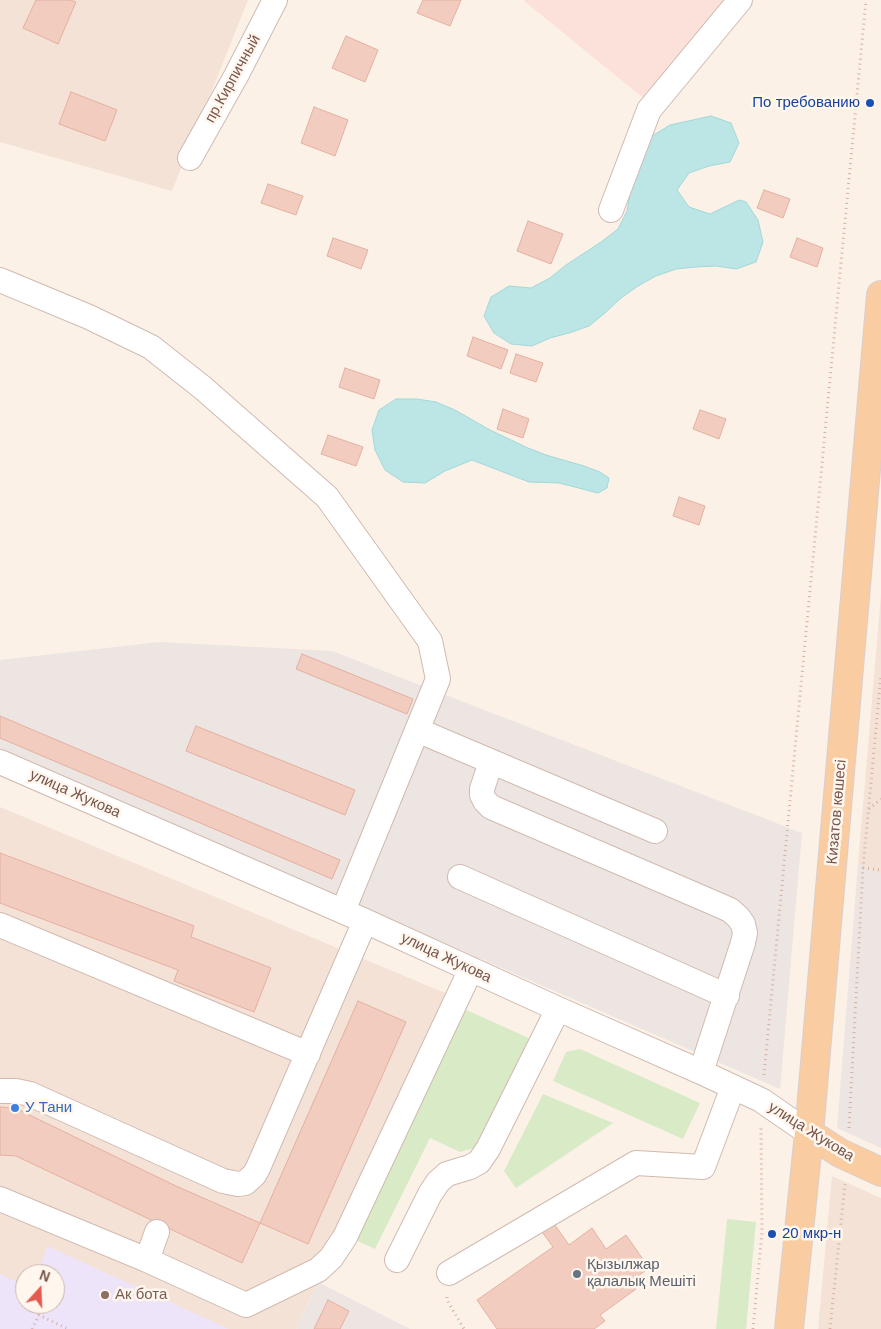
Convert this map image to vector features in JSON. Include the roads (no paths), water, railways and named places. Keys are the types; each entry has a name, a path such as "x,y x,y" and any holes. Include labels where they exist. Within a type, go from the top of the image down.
{"main road":[{"name":"Кизатов көшесі","path":"789,1329 809,1133 881,295"},
{"name":"улица Жукова","path":"809,1133 848,1157 881,1172"}],"street":[{"name":"пр.Кирпичный","path":"190,158 236,76 275,0"},
{"path":"611,210 649,110 740,0"},
{"path":"0,280 89,317 152,347 203,388 327,497 430,641 438,679 343,911"},
{"path":"417,730 655,831"},
{"name":"улица Жукова","path":"0,762 343,911 701,1072 761,1100 809,1133"},
{"path":"491,762 482,789 485,801 491,806 730,910 743,924 744,943 701,1072"},
{"path":"460,877 727,996"},
{"path":"0,1091 16,1091 30,1094 182,1173 231,1184 245,1183 250,1180 258,1168 365,921"},
{"path":"0,925 308,1054"},
{"path":"0,1199 147,1260 246,1305 318,1270 332,1258 345,1237 471,969"},
{"path":"397,1260 438,1182 447,1174 470,1167 479,1162 488,1149 558,1009"},
{"path":"449,1273 636,1163 703,1167 733,1087"},
{"path":"147,1260 157,1232"}],"water":[{"path":"711,116 731,123 739,143 730,162 709,166 689,173 677,190 689,207 710,214 739,200 746,202 758,220 763,242 756,262 736,269 716,266 676,269 656,276 621,298 589,326 550,338 532,346 511,344 494,333 484,316 491,297 509,286 531,288 550,278 618,229 627,211 634,171 641,152 652,136 670,125"},
{"path":"396,399 417,399 436,402 455,410 490,430 528,448 600,472 609,478 607,488 598,493 559,483 529,482 472,460 445,471 425,483 403,482 385,470 375,450 372,430 379,410"}],"place":[{"name":"По требованию","path":"870,103"},
{"name":"У Тани","path":"15,1108"},
{"name":"20 мкр-н","path":"772,1234"},
{"name":"Қызылжар қалалық Мешіті","path":"577,1274"},
{"name":"Ак бота","path":"105,1295"}]}
